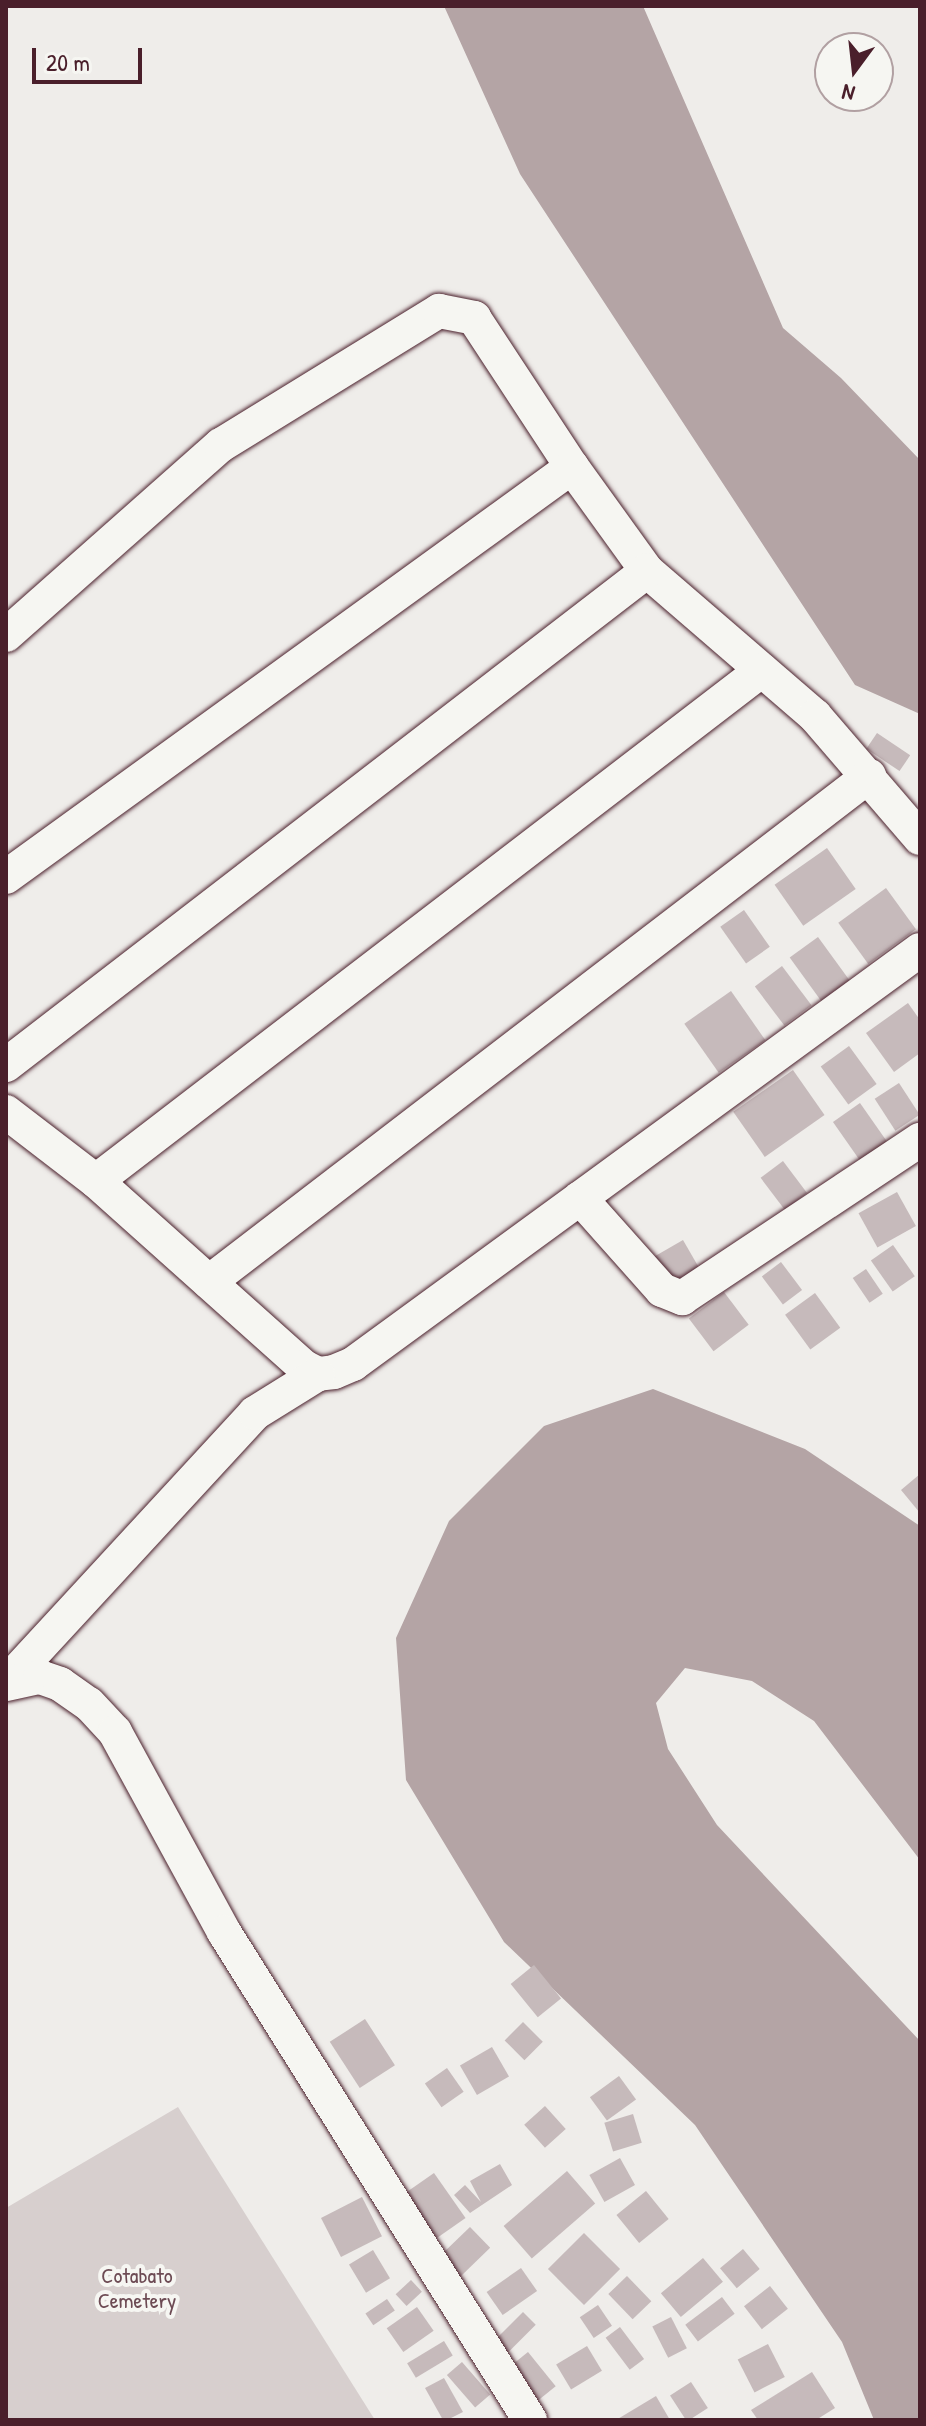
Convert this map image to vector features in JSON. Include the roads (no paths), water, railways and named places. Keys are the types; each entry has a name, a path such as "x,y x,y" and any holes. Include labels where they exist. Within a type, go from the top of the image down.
{"street":[{"path":"6,635 221,445 439,311 474,318 572,467 647,571 815,716 920,838"},
{"path":"6,877 572,467"},
{"path":"6,1065 647,571"},
{"path":"96,1181 762,670"},
{"path":"209,1282 869,776"},
{"path":"6,1683 255,1413 318,1374 353,1364 920,950"},
{"path":"6,1112 96,1181 304,1367 318,1374"},
{"path":"580,1198 662,1290 682,1298 920,1140"},
{"path":"6,1683 40,1677 60,1684 89,1704 115,1732 224,1932 530,2420"}],"park label":[{"name":"Cotabato Cemetery","path":"137,2288"}]}
